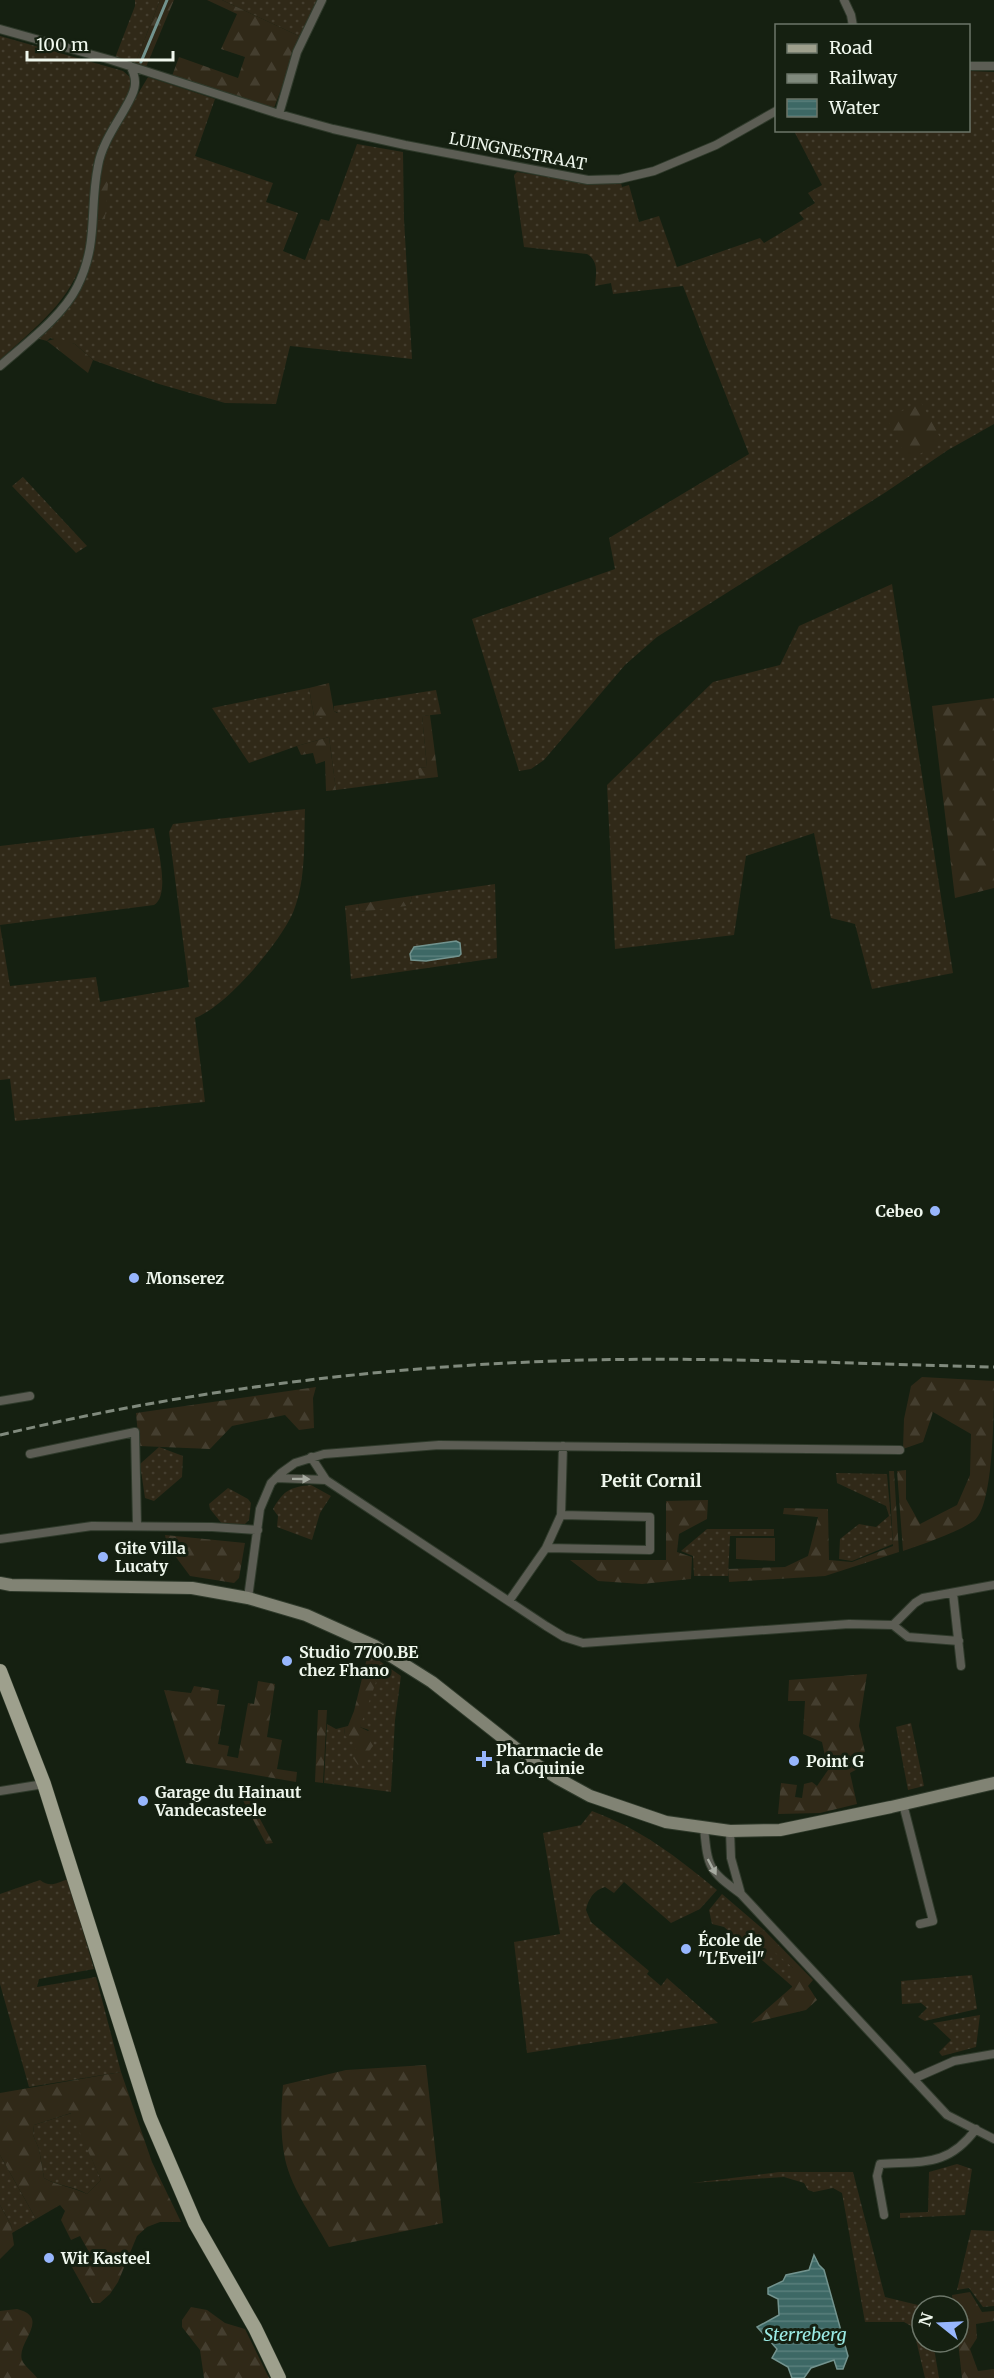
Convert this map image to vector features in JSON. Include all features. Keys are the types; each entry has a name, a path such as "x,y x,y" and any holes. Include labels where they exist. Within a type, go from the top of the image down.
{"main road":[{"path":"4,1586 192,1588 248,1598 306,1615 390,1654 432,1682 537,1764 590,1796 666,1822 730,1831 780,1830 994,1783"},
{"path":"0,1671 44,1784 153,2128 202,2237 255,2328 279,2378"}],"street":[{"path":"279,114 297,52 322,0"},
{"path":"844,0 852,15 853,24"},
{"name":"LUINGNESTRAAT","path":"0,29 130,66 279,114 405,145 574,178 620,179 654,171 716,145 775,112"},
{"path":"0,366 57,313 77,287 93,238 98,164 103,149 136,87 135,74 130,66"},
{"path":"970,66 994,66"},
{"path":"0,1401 30,1396"},
{"path":"30,1454 135,1432 137,1525"},
{"path":"248,1598 260,1509 265,1496 276,1478 295,1463 311,1457 439,1445 900,1450"},
{"path":"509,1601 546,1548 561,1515 563,1446"},
{"path":"311,1457 326,1480 564,1637 583,1643 836,1625 893,1625 908,1637 959,1641"},
{"path":"276,1478 326,1480"},
{"path":"546,1548 650,1550 650,1517 561,1515"},
{"path":"0,1539 92,1526 137,1525 258,1530"},
{"path":"893,1625 923,1598 994,1586"},
{"path":"953,1593 961,1666"},
{"path":"0,1791 44,1784"},
{"path":"903,1804 933,1921 920,1924"},
{"path":"704,1828 711,1869 715,1874 741,1894 947,2115 994,2139"},
{"path":"730,1831 731,1858 741,1894"},
{"path":"913,2079 954,2061 994,2054"},
{"path":"884,2215 877,2176 880,2164 929,2160 949,2155 963,2146 975,2129"}],"green space":[{"path":"135,0 160,0 135,64 115,58 135,6"},
{"path":"160,0 174,0 146,67 135,64"},
{"path":"207,0 222,0 301,37 274,108 172,76 179,57 238,78 245,57 221,49 237,14"},
{"path":"222,0 320,0 301,37"},
{"path":"0,36 123,71 131,78 126,99 95,160 89,233 77,273 68,290 45,319 0,360"},
{"path":"970,71 994,72 994,424 948,450 886,492 657,637 625,665 544,760 531,769 519,771 472,619 615,569 609,538 749,454 683,286 613,294 611,283 595,286 595,264 587,254 524,247 514,175 517,172 585,183 621,183 622,187 629,185 639,222 659,216 677,267 760,238 764,243 804,219 799,213 815,203 808,193 822,185 795,132 970,132"},
{"path":"148,77 215,99 195,156 273,183 266,202 298,213 283,251 305,260 321,219 329,221 357,144 403,152 404,219 412,359 290,346 276,404 225,403 159,384 93,360 75,344 50,338 47,341 36,338 62,312 80,287 91,257 97,220 105,219 102,162 108,144"},
{"path":"102,162 106,162 109,173 105,219 97,220"},
{"path":"58,338 75,344 93,360 88,373 47,341"},
{"path":"921,402 942,441 908,461 887,418"},
{"path":"23,477 87,546 76,553 12,486"},
{"path":"892,584 953,973 872,989 855,924 831,918 814,833 746,856 734,935 615,949 607,785 713,682 780,665 799,626"},
{"path":"329,683 334,711 341,716 337,720 314,716 309,688"},
{"path":"309,688 314,716 338,713 334,711 334,706 436,690 441,714 422,716 427,767 419,768 420,779 336,790 329,737 249,763 212,708"},
{"path":"994,698 994,888 955,898 932,706"},
{"path":"430,715 438,777 420,779 418,768 427,767 422,716"},
{"path":"329,737 336,790 326,791 325,761 316,764 313,753 301,755 297,746"},
{"path":"305,809 301,886 288,923 252,972 222,1001 195,1018 205,1102 15,1121 10,1079 0,1080 0,925 10,986 96,977 100,1002 189,987 169,832 173,824"},
{"path":"154,828 160,857 162,891 159,900 154,905 0,925 0,846"},
{"path":"495,884 497,958 351,979 345,906 358,904 360,912 410,903 412,896"},
{"path":"412,896 410,903 406,906 360,912 358,904"},
{"path":"922,1377 994,1381 992,1455 986,1495 981,1511 975,1520 950,1534 903,1551 897,1471 906,1470 906,1499 920,1524 957,1505 970,1475 971,1434 933,1412 923,1442 903,1449 904,1419 911,1386"},
{"path":"316,1387 313,1398 314,1428 299,1430 285,1415 232,1426 210,1449 139,1446 136,1413"},
{"path":"159,1447 183,1456 182,1477 154,1501 145,1498 140,1464"},
{"path":"889,1471 894,1471 899,1552 825,1576 729,1582 728,1569 785,1567 808,1556 818,1517 783,1514 784,1508 828,1509 829,1560 852,1562 893,1546"},
{"path":"836,1473 887,1474 893,1544 852,1561 839,1559 840,1539 859,1524 876,1527 889,1516 886,1506 837,1483"},
{"path":"311,1485 331,1496 320,1513 312,1540 277,1527 278,1516 273,1509 288,1491"},
{"path":"228,1488 251,1503 249,1520 245,1524 223,1525 210,1509 209,1504"},
{"path":"708,1500 707,1519 679,1534 677,1552 692,1557 691,1579 642,1584 598,1581 570,1560 666,1560 666,1501"},
{"path":"707,1529 774,1529 774,1536 730,1536 728,1576 694,1576 693,1556 681,1551"},
{"path":"165,1535 245,1543 239,1578 234,1583 190,1576 167,1545"},
{"path":"736,1538 775,1538 775,1561 736,1559"},
{"path":"368,1654 374,1657 367,1676 376,1682 360,1727 374,1734 373,1746 358,1765 352,1757 358,1742 345,1736 344,1727 348,1726 354,1711"},
{"path":"374,1657 401,1676 395,1720 391,1792 324,1783 327,1724 336,1729 344,1727 345,1735 358,1741 369,1730 360,1727 367,1676"},
{"path":"867,1674 859,1726 865,1752 859,1754 861,1767 850,1773 857,1804 820,1813 778,1814 781,1783 797,1785 795,1797 802,1798 804,1784 812,1782 817,1786 828,1770 822,1742 803,1734 805,1701 788,1701 789,1680"},
{"path":"258,1681 275,1684 267,1737 282,1740 277,1769 297,1772 296,1782 186,1763 164,1690 191,1693 194,1686 219,1690 217,1704 225,1705 218,1744 229,1746 227,1756 238,1758 248,1703 254,1704"},
{"path":"318,1710 327,1710 323,1783 315,1782"},
{"path":"911,1723 924,1786 908,1790 896,1727"},
{"path":"242,1786 273,1843 266,1844 237,1789"},
{"path":"592,1811 643,1835 717,1890 700,1909 671,1923 624,1882 614,1893 605,1887 598,1890 588,1902 586,1910 591,1922 649,1971 647,1974 661,1986 667,1978 718,2023 527,2053 514,1942 560,1934 543,1833 581,1825"},
{"path":"68,1879 94,1969 39,1979 37,1987 96,1977 121,2072 29,2087 0,1984 0,1894 40,1880 50,1884"},
{"path":"722,1894 764,1930 758,1933 793,1968 793,1987 724,1927 712,1924 709,1910"},
{"path":"764,1930 813,1980 808,1986 817,2000 806,2010 751,2023 792,1987 793,1968 757,1937 758,1933"},
{"path":"972,1975 977,2009 925,2021 918,2017 927,2008 921,2003 902,2004 901,1981"},
{"path":"980,2015 976,2047 942,2056 939,2052 951,2040 933,2023"},
{"path":"426,2065 443,2223 329,2247 288,2171 282,2141 283,2085 346,2070"},
{"path":"121,2072 152,2162 181,2222 160,2222 147,2227 137,2236 118,2282 100,2303 92,2303 72,2267 89,2252 80,2236 71,2240 61,2220 65,2211 60,2205 36,2219 0,2155 0,2093","holes":["71,2113 101,2180 87,2194 44,2178 39,2149 33,2135 34,2125"]},
{"path":"72,2113 101,2180 87,2194 44,2178 39,2149 33,2135 34,2125"},
{"path":"0,2155 36,2219 12,2233 11,2225 0,2205"},
{"path":"957,2164 972,2169 965,2215 900,2218 900,2213 928,2212 929,2172"},
{"path":"779,2172 853,2172 885,2297 910,2303 910,2325 904,2322 865,2322 842,2193 833,2188 814,2192 808,2190 804,2183 784,2177 692,2183"},
{"path":"0,2205 11,2225 14,2245 0,2259"},
{"path":"971,2230 994,2231 994,2306 983,2307 969,2288 957,2290"},
{"path":"970,2292 982,2312 994,2311 994,2321 976,2324 977,2338 970,2349 970,2294 958,2294"},
{"path":"191,2307 207,2310 225,2323 245,2329 269,2378 204,2378 200,2350 182,2327 182,2320"},
{"path":"17,2309 32,2318 30,2331 21,2353 22,2360 37,2378 0,2378 0,2311"},
{"path":"970,2349 978,2371 994,2369 994,2378 962,2378 959,2354 970,2354"},
{"path":"919,2354 935,2354 939,2378 925,2378"}],"water":[{"path":"456,941 460,943 461,954 459,956 426,961 411,960 410,954 414,947"},
{"name":"Sterreberg","path":"814,2255 824,2270 848,2356 843,2369 837,2369 834,2360 811,2368 804,2378 792,2378 788,2367 772,2358 777,2349 757,2327 779,2315 778,2299 768,2294 768,2288 783,2281 786,2275 809,2270"}],"waterway":[{"path":"141,62 167,0"}],"railway":[{"path":"0,1435 218,1392 439,1367 638,1359 994,1367"}],"place":[{"name":"Cebeo","path":"935,1211"},
{"name":"Monserez","path":"134,1278"},
{"name":"Gite Villa Lucaty","path":"103,1557"},
{"name":"Studio 7700.BE chez Fhano","path":"287,1661"},
{"name":"Pharmacie de la Coquinie","path":"484,1759"},
{"name":"Point G","path":"794,1761"},
{"name":"Garage du Hainaut Vandecasteele","path":"143,1801"},
{"name":"École de \"L'Eveil\"","path":"686,1949"},
{"name":"Wit Kasteel","path":"49,2258"}],"district":[{"name":"Petit Cornil","path":"651,1481"}]}
